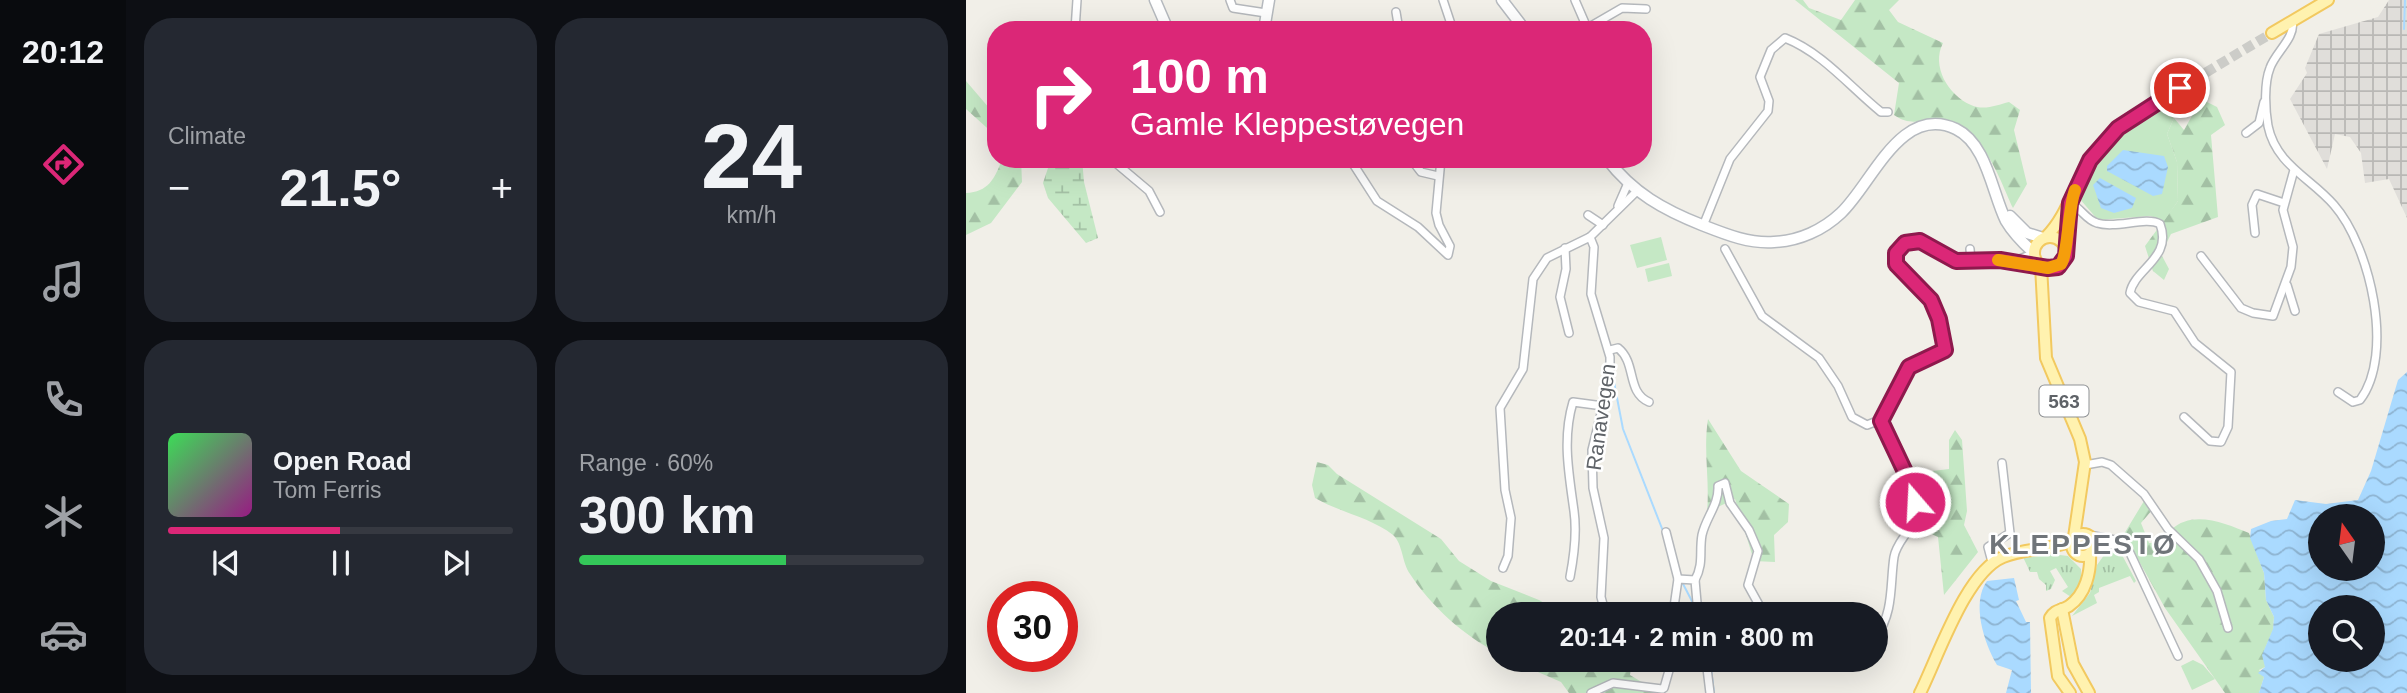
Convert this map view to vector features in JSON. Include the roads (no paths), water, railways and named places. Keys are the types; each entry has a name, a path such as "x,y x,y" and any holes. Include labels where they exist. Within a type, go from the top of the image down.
{"main road":[{"path":"1155,0 1164,21"},
{"path":"1265,21 1269,0"},
{"path":"1502,0 1517,21"},
{"path":"2272,33 2288,28 2328,0"},
{"name":"563","path":"2085,553 2073,539 2085,465 2080,439 2046,358 2043,335 2045,300 2041,266 2034,253 2070,203 2085,168 2109,136 2180,88"},
{"path":"1615,168 1633,187 1660,206 1703,226 1759,242 1785,241 1810,234 1840,215 1894,146 1907,134 1927,126 1957,130 1971,140 2010,227 2034,253"},
{"name":"563","path":"2045,300 2066,256 2070,203"},
{"path":"2002,208 2024,231 2045,238 2056,238 2065,246"},
{"path":"2041,266 2052,268 2061,264"},
{"name":"563","path":"2062,609 2082,591 2085,553 2094,541 2087,534 2080,502"},
{"path":"1920,693 1972,587 1992,562 2011,554 2033,551 2087,534"},
{"path":"2033,551 2085,553"},
{"path":"2070,693 2058,676 2050,622 2053,613 2062,609 2073,664 2089,693"}],"street":[{"path":"1075,21 1077,0"},
{"path":"1230,0 1233,8 1266,13"},
{"path":"1443,0 1450,21"},
{"path":"1575,0 1583,21"},
{"path":"1600,21 1622,8 1646,9"},
{"path":"1396,12 1398,21"},
{"path":"2288,28 2270,66 2267,99 2270,135 2278,153 2341,214 2375,295 2375,344 2367,390 2360,400 2353,402 2338,392"},
{"path":"1703,226 1730,159 1767,113 1769,101 1760,77 1779,41 1785,38 1818,57 1863,98 1881,112 1888,112"},
{"path":"2246,134 2259,122 2267,99"},
{"path":"1122,168 1148,190 1160,212"},
{"path":"1356,168 1377,201 1418,227 1448,255 1450,246 1438,225 1436,213 1439,168"},
{"path":"1419,168 1426,175 1438,176"},
{"path":"2201,256 2235,302 2253,313 2273,316 2287,284 2293,247 2283,210 2294,170"},
{"path":"1503,568 1508,556 1511,518 1506,490 1500,408 1523,369 1533,279 1547,258 1590,237 1633,187"},
{"path":"2255,233 2252,205 2257,194 2284,204"},
{"path":"2070,203 2099,224 2119,225 2151,220 2160,224 2162,238 2155,259 2133,283 2130,293 2139,302 2174,311 2188,335 2227,366 2233,380 2228,427 2221,442 2210,441 2184,417"},
{"path":"1588,215 1603,225"},
{"name":"Ranavegen","path":"1590,237 1594,247 1591,293 1609,350 1610,377 1592,450 1592,488 1604,538 1602,602"},
{"path":"1725,249 1762,316 1776,329 1804,345 1826,367 1854,419 1867,425 1881,421 1909,367 1945,350 1934,305 1923,289 1897,268 1896,253 1905,243 1920,241 1952,260 2041,266"},
{"path":"1564,248 1566,268 1560,297 1569,333"},
{"path":"1970,249 1971,261"},
{"path":"2012,262 2034,253"},
{"path":"2287,284 2295,311"},
{"name":"Ranavegen","path":"1609,350 1618,348 1624,354 1635,391 1649,402"},
{"path":"1570,577 1575,512 1567,464 1567,432 1573,402 1603,406"},
{"path":"1881,421 1907,476 1915,508 1910,526 1895,552 1893,586 1888,607"},
{"path":"2085,465 2102,462 2111,465 2144,494 2168,529 2202,563 2217,590 2228,628"},
{"path":"1992,562 1988,547 2010,533 2002,463"},
{"path":"1697,602 1695,579 1702,563 1703,533 1718,498 1721,483 1728,485 1730,503 1751,534 1758,554 1748,585 1757,602"},
{"path":"1665,532 1678,579 1675,602"},
{"path":"2087,534 2110,538 2120,543 2134,559 2178,656"},
{"path":"2085,553 2120,543"},
{"path":"1678,579 1695,579"},
{"path":"1591,693 1613,683 1663,688 1668,672"},
{"path":"1707,672 1710,693"}],"water":[{"path":"2123,150 2164,156 2168,167 2162,194 2153,196 2107,171 2107,166"},
{"path":"2100,178 2136,198 2132,208 2114,213 2101,208 2093,185"},
{"path":"2407,372 2407,693 2259,693 2264,677 2258,673 2265,667 2262,655 2273,629 2274,617 2266,600 2264,573 2250,538 2251,529 2271,521 2287,519 2295,500 2326,504 2358,500 2371,471 2398,380"},
{"path":"2014,578 2019,600 2016,601 2026,622 2030,622 2031,693 2006,693 2012,670 1997,665 1981,623 1980,600 1987,581"}],"waterway":[{"path":"2404,29 2405,0"},
{"path":"1613,377 1623,429 1663,531"},
{"path":"1682,582 1692,602"},
{"path":"1711,672 1714,693"}],"tunnel":[{"path":"2180,88 2272,33"}],"district":[{"name":"KLEPPESTØ","path":"2083,544"}]}
